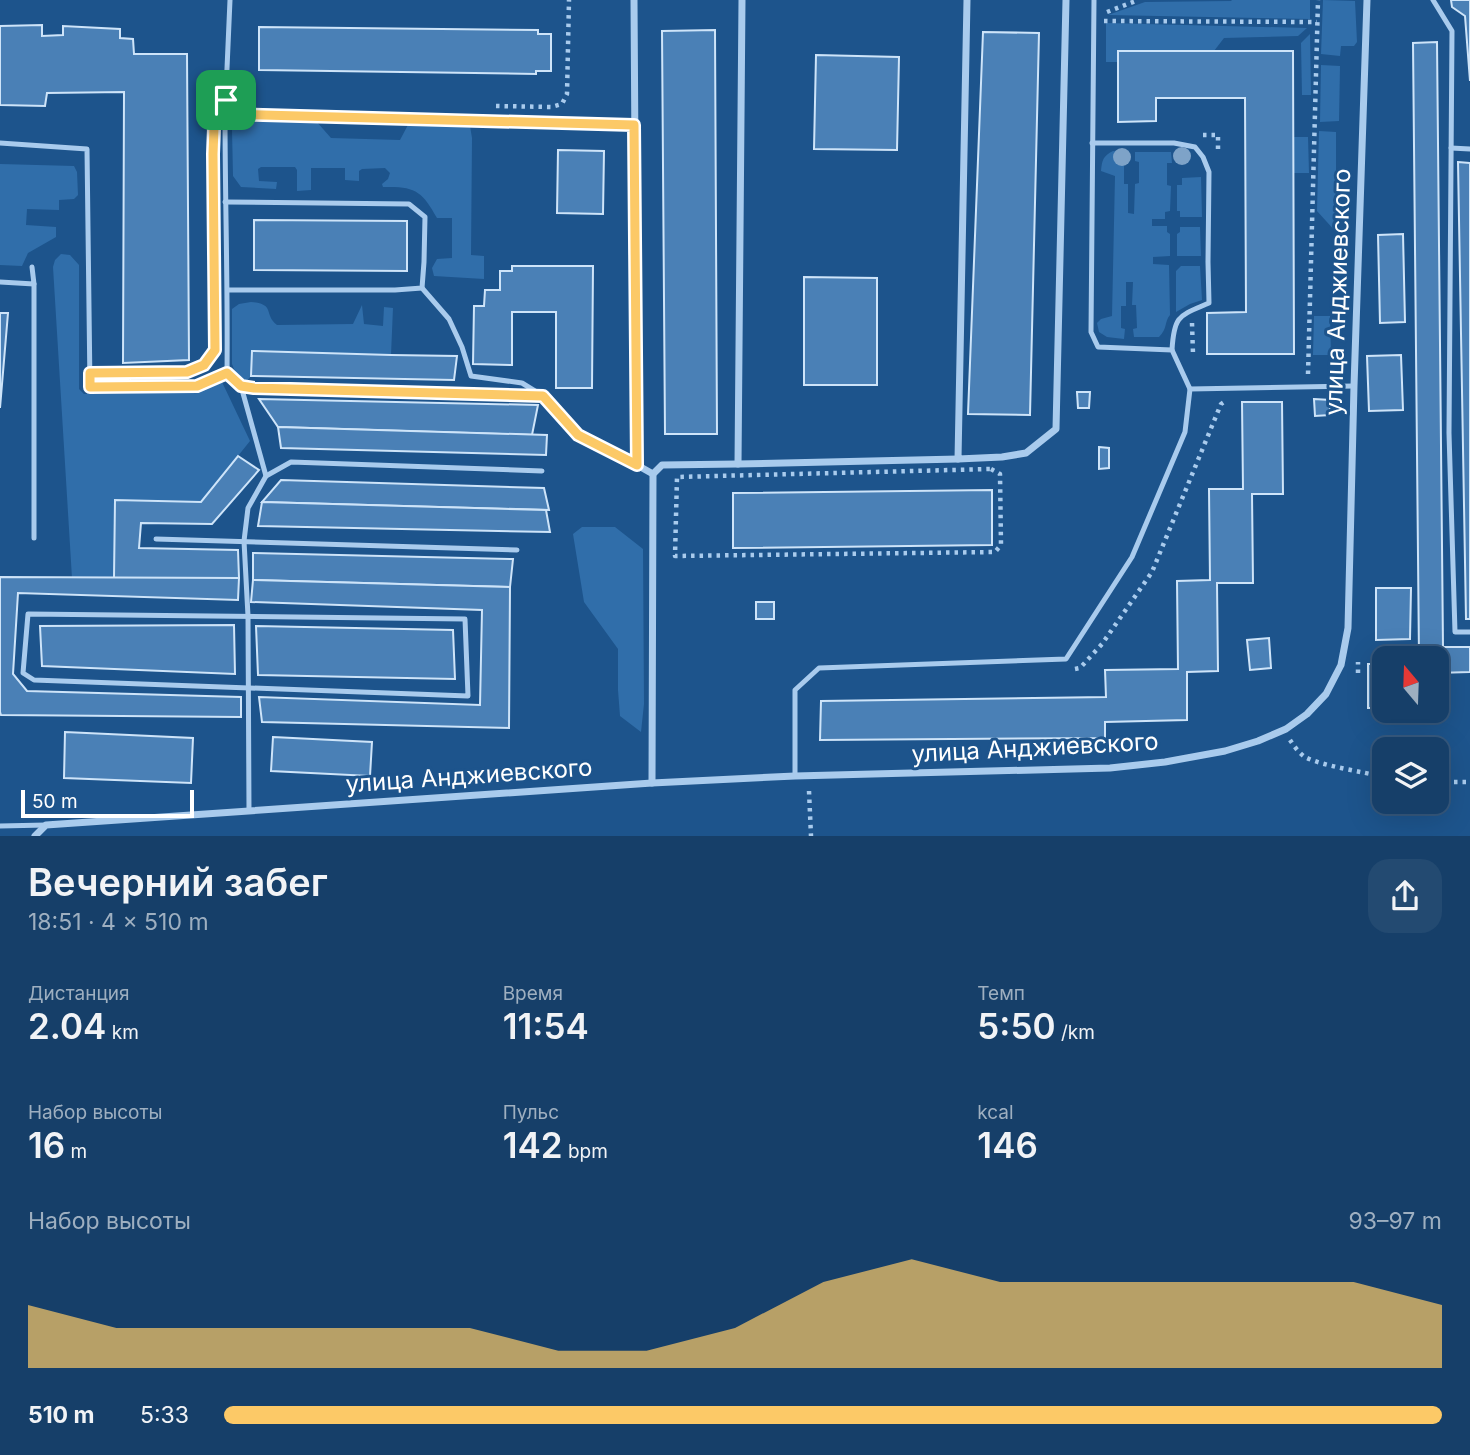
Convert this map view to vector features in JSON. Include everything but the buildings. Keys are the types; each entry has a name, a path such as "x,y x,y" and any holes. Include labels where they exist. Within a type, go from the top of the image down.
{"street":[{"path":"634,0 637,465 653,474"},
{"path":"738,464 742,0"},
{"path":"958,459 967,0"},
{"path":"652,783 653,474 662,465 1003,457 1026,453 1056,429 1066,0"},
{"name":"улица Анджиевского","path":"46,825 652,783 1124,766 1225,751 1286,729 1307,714 1326,694 1341,665 1348,628 1367,0"},
{"path":"35,835 46,825"}],"lane":[{"path":"230,0 225,114 227,373 241,386 266,476"},
{"path":"1094,0 1091,332 1098,346 1172,350"},
{"path":"1433,0 1452,31 1450,433 1455,632 1470,632"},
{"path":"225,114 634,125"},
{"path":"0,143 88,149 90,387 197,386 227,373"},
{"path":"796,776 795,690 818,668 1066,659 1132,557 1185,432 1190,388 1172,350 1173,334 1176,324 1187,311 1209,303 1209,172 1195,147 1174,143 1092,143"},
{"path":"1451,148 1470,149"},
{"path":"225,202 409,204 425,217 422,288 449,319 471,376 522,383 543,396 578,435 637,465"},
{"path":"32,267 34,538"},
{"path":"0,282 33,284"},
{"path":"228,290 422,288"},
{"path":"241,386 543,396"},
{"path":"1190,388 1354,386"},
{"path":"248,810 248,616 244,541 248,509 266,476 290,462 542,471"},
{"path":"156,539 517,550"},
{"path":"28,614 248,616 466,619 468,696 34,680 23,673 28,614"},
{"path":"0,826 46,825"}],"path":[{"path":"483,105 551,107 562,104 567,93 569,0"},
{"path":"1138,0 1099,15 1100,21 1317,22"},
{"path":"1307,387 1318,0"},
{"path":"187,372 204,365 215,350"},
{"path":"1067,672 1080,668 1102,644 1152,572 1220,404 1228,399"},
{"path":"991,469 1000,474 1001,545 995,551 675,556 677,477 991,469"},
{"path":"1286,729 1292,744 1303,756 1372,774"},
{"path":"1449,782 1470,782"},
{"path":"809,791 811,835"}],"shaded area":[{"path":"1310,0 1310,19 1108,15 1145,2"},
{"path":"1323,0 1355,1 1357,42 1354,46 1341,46 1340,56 1321,54"},
{"path":"1106,23 1307,28 1298,36 1224,38 1214,51 1118,51 1118,62 1106,62"},
{"path":"1310,34 1311,95 1302,95 1301,43"},
{"path":"1321,65 1340,66 1339,121 1320,122"},
{"path":"316,121 331,138 400,140 409,123 470,126 471,255 484,256 484,279 434,276 432,268 437,259 452,258 452,218 437,218 422,196 410,189 383,187 382,184 390,173 385,168 362,169 359,171 359,181 345,180 345,168 311,168 311,190 297,191 295,167 261,167 258,169 259,181 277,182 276,189 241,187 233,176 232,130 243,122"},
{"path":"1319,131 1336,132 1336,232 1317,211"},
{"path":"1292,137 1308,137 1309,173 1293,173"},
{"path":"1113,151 1128,152 1128,162 1124,163 1124,184 1128,184 1128,213 1134,214 1135,184 1139,183 1139,162 1135,161 1135,152 1171,152 1172,163 1167,163 1167,185 1171,186 1170,211 1165,212 1165,219 1152,219 1152,226 1167,226 1167,232 1170,234 1170,256 1153,257 1153,264 1169,265 1170,315 1159,337 1134,337 1133,329 1137,328 1136,305 1132,305 1133,282 1126,282 1126,306 1121,306 1124,339 1107,337 1099,332 1097,323 1112,316 1115,176 1101,171 1104,159"},
{"path":"0,164 74,166 77,172 78,195 74,199 59,200 59,210 27,209 26,225 56,227 56,237 28,253 22,266 0,265"},
{"path":"1201,177 1202,217 1180,217 1180,211 1177,211 1177,185 1182,185 1182,178"},
{"path":"1180,227 1200,227 1201,256 1177,256 1177,234"},
{"path":"61,254 70,255 79,265 79,389 84,394 201,391 222,382 250,441 201,502 115,500 114,578 72,578 53,267"},
{"path":"1181,266 1200,266 1202,300 1176,312 1176,271"},
{"path":"251,302 267,307 277,325 353,324 362,305 364,324 383,326 384,307 393,308 391,355 252,351 251,376 246,382 237,377 232,364 232,309 239,304"},
{"path":"1314,316 1330,316 1331,355 1313,355"},
{"path":"582,527 615,527 643,549 644,704 641,732 620,716 618,649 584,602 573,534"}],"route":[{"path":"226,100 225,114 634,125 637,465 578,435 543,396 254,388 241,386 227,373 197,386 90,387 90,373 187,372 204,365 215,350 215,101 226,100"}]}
